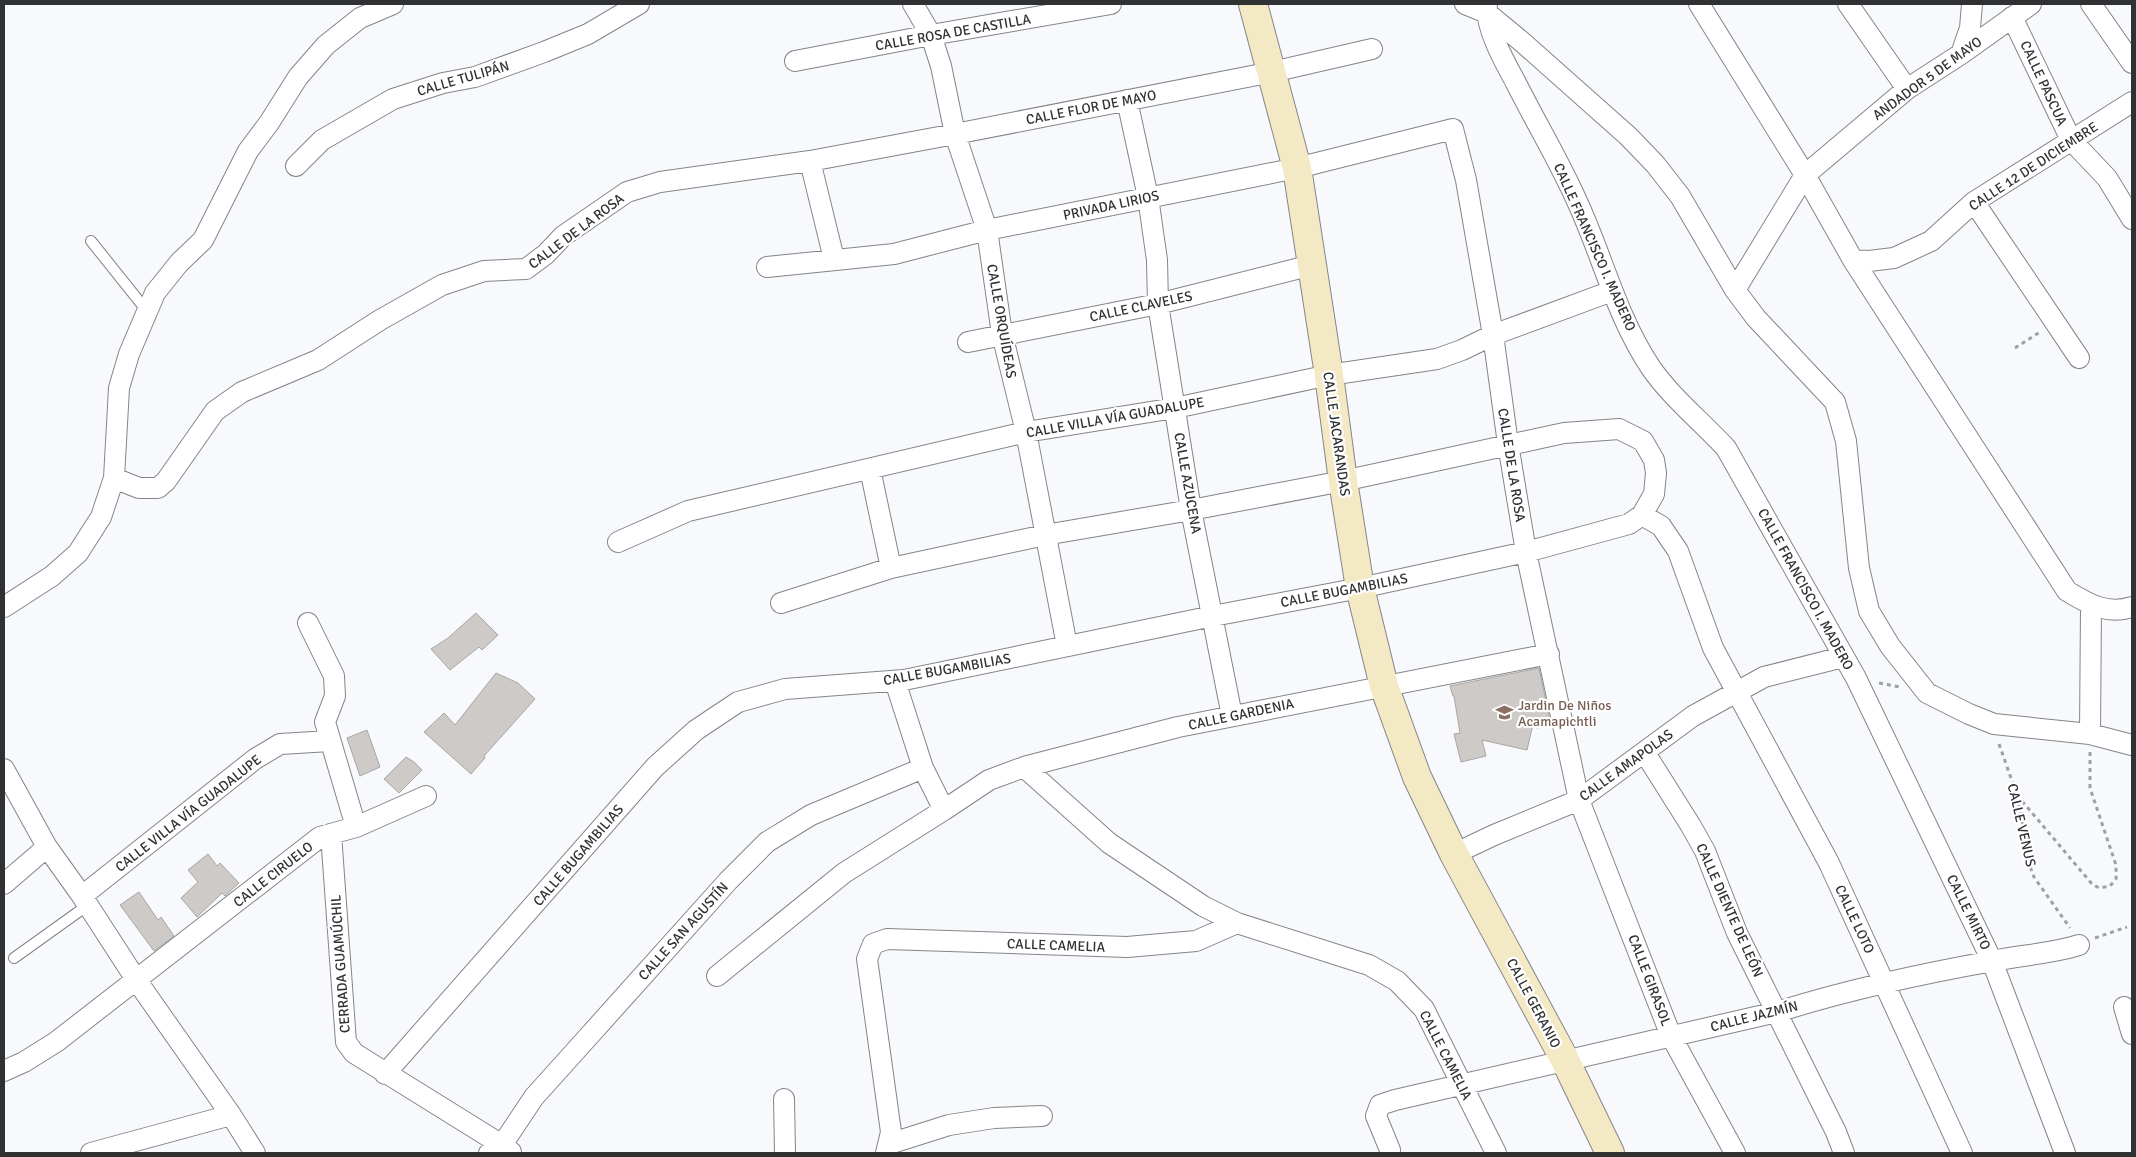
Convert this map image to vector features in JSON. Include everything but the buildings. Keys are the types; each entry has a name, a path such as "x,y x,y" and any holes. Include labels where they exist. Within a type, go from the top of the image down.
{"street":[{"path":"4,606 52,576 78,553 101,517 114,478 119,388 129,354 155,293 180,263 203,240 248,151 269,123 298,77 326,45 360,18 392,4"},
{"name":"CALLE TULIPÁN","path":"296,166 322,140 394,99 443,83 475,77 544,52 588,34 639,4"},
{"name":"CALLE ORQUÍDEAS","path":"913,4 931,34 941,66 956,134 986,230 1002,334 1026,432 1068,646"},
{"name":"CALLE ROSA DE CASTILLA","path":"795,61 931,34 1111,4"},
{"name":"CALLE JACARANDAS","path":"1253,4 1297,168 1329,375 1342,481 1360,588 1384,686 1418,777 1454,854"},
{"path":"1465,4 1487,8 1628,136 1655,164 1680,196 1734,290 1756,318 1835,402 1846,441 1859,568 1869,611 1890,646 1927,693 1994,724 2090,734 2132,745"},
{"path":"1699,4 1805,175 1853,260 2066,591 2091,606 2122,610 2132,607"},
{"path":"1848,4 1907,89"},
{"path":"1961,54 1970,28 1972,4"},
{"name":"ANDADOR 5 DE MAYO","path":"1734,290 1805,175 1907,89 1961,54 2030,4"},
{"path":"2091,4 2132,63"},
{"name":"CALLE FRANCISCO I. MADERO","path":"1487,8 1502,57 1577,200 1612,291 1651,367 1674,397 1706,426 1726,448 1856,678"},
{"name":"CALLE PASCUA","path":"2012,17 2071,140 2107,178 2132,219"},
{"name":"CALLE FLOR DE MAYO","path":"810,161 1272,72 1372,49"},
{"name":"CALLE AZUCENA","path":"1127,100 1148,197 1156,260 1158,304 1192,510 1232,716"},
{"name":"CALLE 12 DE DICIEMBRE","path":"1853,260 1869,261 1894,258 1931,240 1974,202 2132,102"},
{"name":"PRIVADA LIRIOS","path":"767,267 894,254 986,230 1297,168 1453,129"},
{"name":"CALLE DE LA ROSA","path":"1453,129 1466,180 1493,335 1508,444 1526,552 1579,800"},
{"path":"810,161 834,259"},
{"name":"CALLE DE LA ROSA","path":"114,478 139,488 158,488 166,481 215,411 242,392 318,360 380,320 442,285 484,271 526,269 546,254 563,236 628,192 660,182 810,161"},
{"path":"1974,202 2079,358"},
{"name":"CALLE CLAVELES","path":"968,342 1158,304 1312,265"},
{"name":"CALLE VILLA VÍA GUADALUPE","path":"618,542 688,511 1026,432 1175,408 1329,375 1437,359 1462,350 1493,335 1612,291"},
{"path":"781,603 891,568 1045,535 1192,510 1342,481 1564,433 1619,429 1643,441 1654,460 1656,473 1654,494 1635,519 1661,526 1678,551 1713,648 1736,691"},
{"path":"870,469 891,568"},
{"name":"CALLE BUGAMBILIAS","path":"385,1074 655,767 696,730 738,702 785,689 894,680 1360,588 1526,552 1635,519"},
{"path":"2090,734 2091,606"},
{"path":"308,623 334,676 335,696 325,722 356,827"},
{"name":"CALLE GARDENIA","path":"717,976 844,873 989,780 1024,767 1178,727 1549,654"},
{"name":"CALLE AMAPOLAS","path":"1454,854 1494,835 1579,800 1693,716 1736,691 1764,677 1843,657"},
{"name":"CALLE MIRTO","path":"1856,678 1992,961 2066,1153"},
{"path":"894,680 923,768 944,810"},
{"name":"CALLE LOTO","path":"1736,691 1775,767 1829,863 1962,1153"},
{"name":"CALLE VILLA VÍA GUADALUPE","path":"85,900 255,759 280,744 330,741"},
{"name":"CALLE DIENTE DE LEÓN","path":"1645,753 1692,826 1705,851 1737,933 1836,1132 1844,1153"},
{"name":"CALLE CAMELIA","path":"1024,767 1108,843 1202,906 1236,923 1369,965 1397,981 1424,1009 1496,1153"},
{"name":"CALLE SAN AGUSTÍN","path":"501,1150 534,1097 728,881 767,842 811,814 923,768"},
{"path":"4,769 47,847 85,900 137,981 231,1115 255,1153"},
{"name":"CALLE CIRUELO","path":"4,1071 24,1062 56,1042 320,837 356,827 426,796"},
{"name":"CALLE GIRASOL","path":"1579,800 1671,1036 1735,1153"},
{"name":"CERRADA GUAMÚCHIL","path":"331,834 346,1042 354,1054 501,1150"},
{"path":"4,884 47,847"},
{"name":"CALLE GERANIO","path":"1454,854 1565,1060 1610,1153"},
{"name":"CALLE CAMELIA","path":"887,1148 892,1132 867,959 873,944 887,939 1127,947 1196,941 1236,923"},
{"name":"CALLE JAZMÍN","path":"1390,1150 1376,1116 1380,1105 1565,1060 1777,1012 1832,995 1992,961 2066,949 2079,945"},
{"path":"2124,1007 2132,1034"},
{"path":"784,1098 784,1153"},
{"path":"91,1153 231,1115"},
{"path":"887,1148 949,1125 994,1118 1042,1116"}],"lane":[{"path":"92,241 147,311"},
{"name":"CALLE VILLA VÍA GUADALUPE","path":"14,958 85,900"}],"path":[{"path":"2015,348 2054,322"},
{"path":"1856,678 1927,693"},
{"name":"CALLE VENUS","path":"1994,724 2017,795 2025,836 2025,853 2034,877 2073,933 2079,945"},
{"path":"2017,795 2092,884 2099,888 2110,886 2116,879 2116,866 2090,788 2090,734"},
{"path":"2079,945 2127,927"}],"place":[{"name":"Jardin De Niños Acamapichtli","path":"1504,713"}]}
